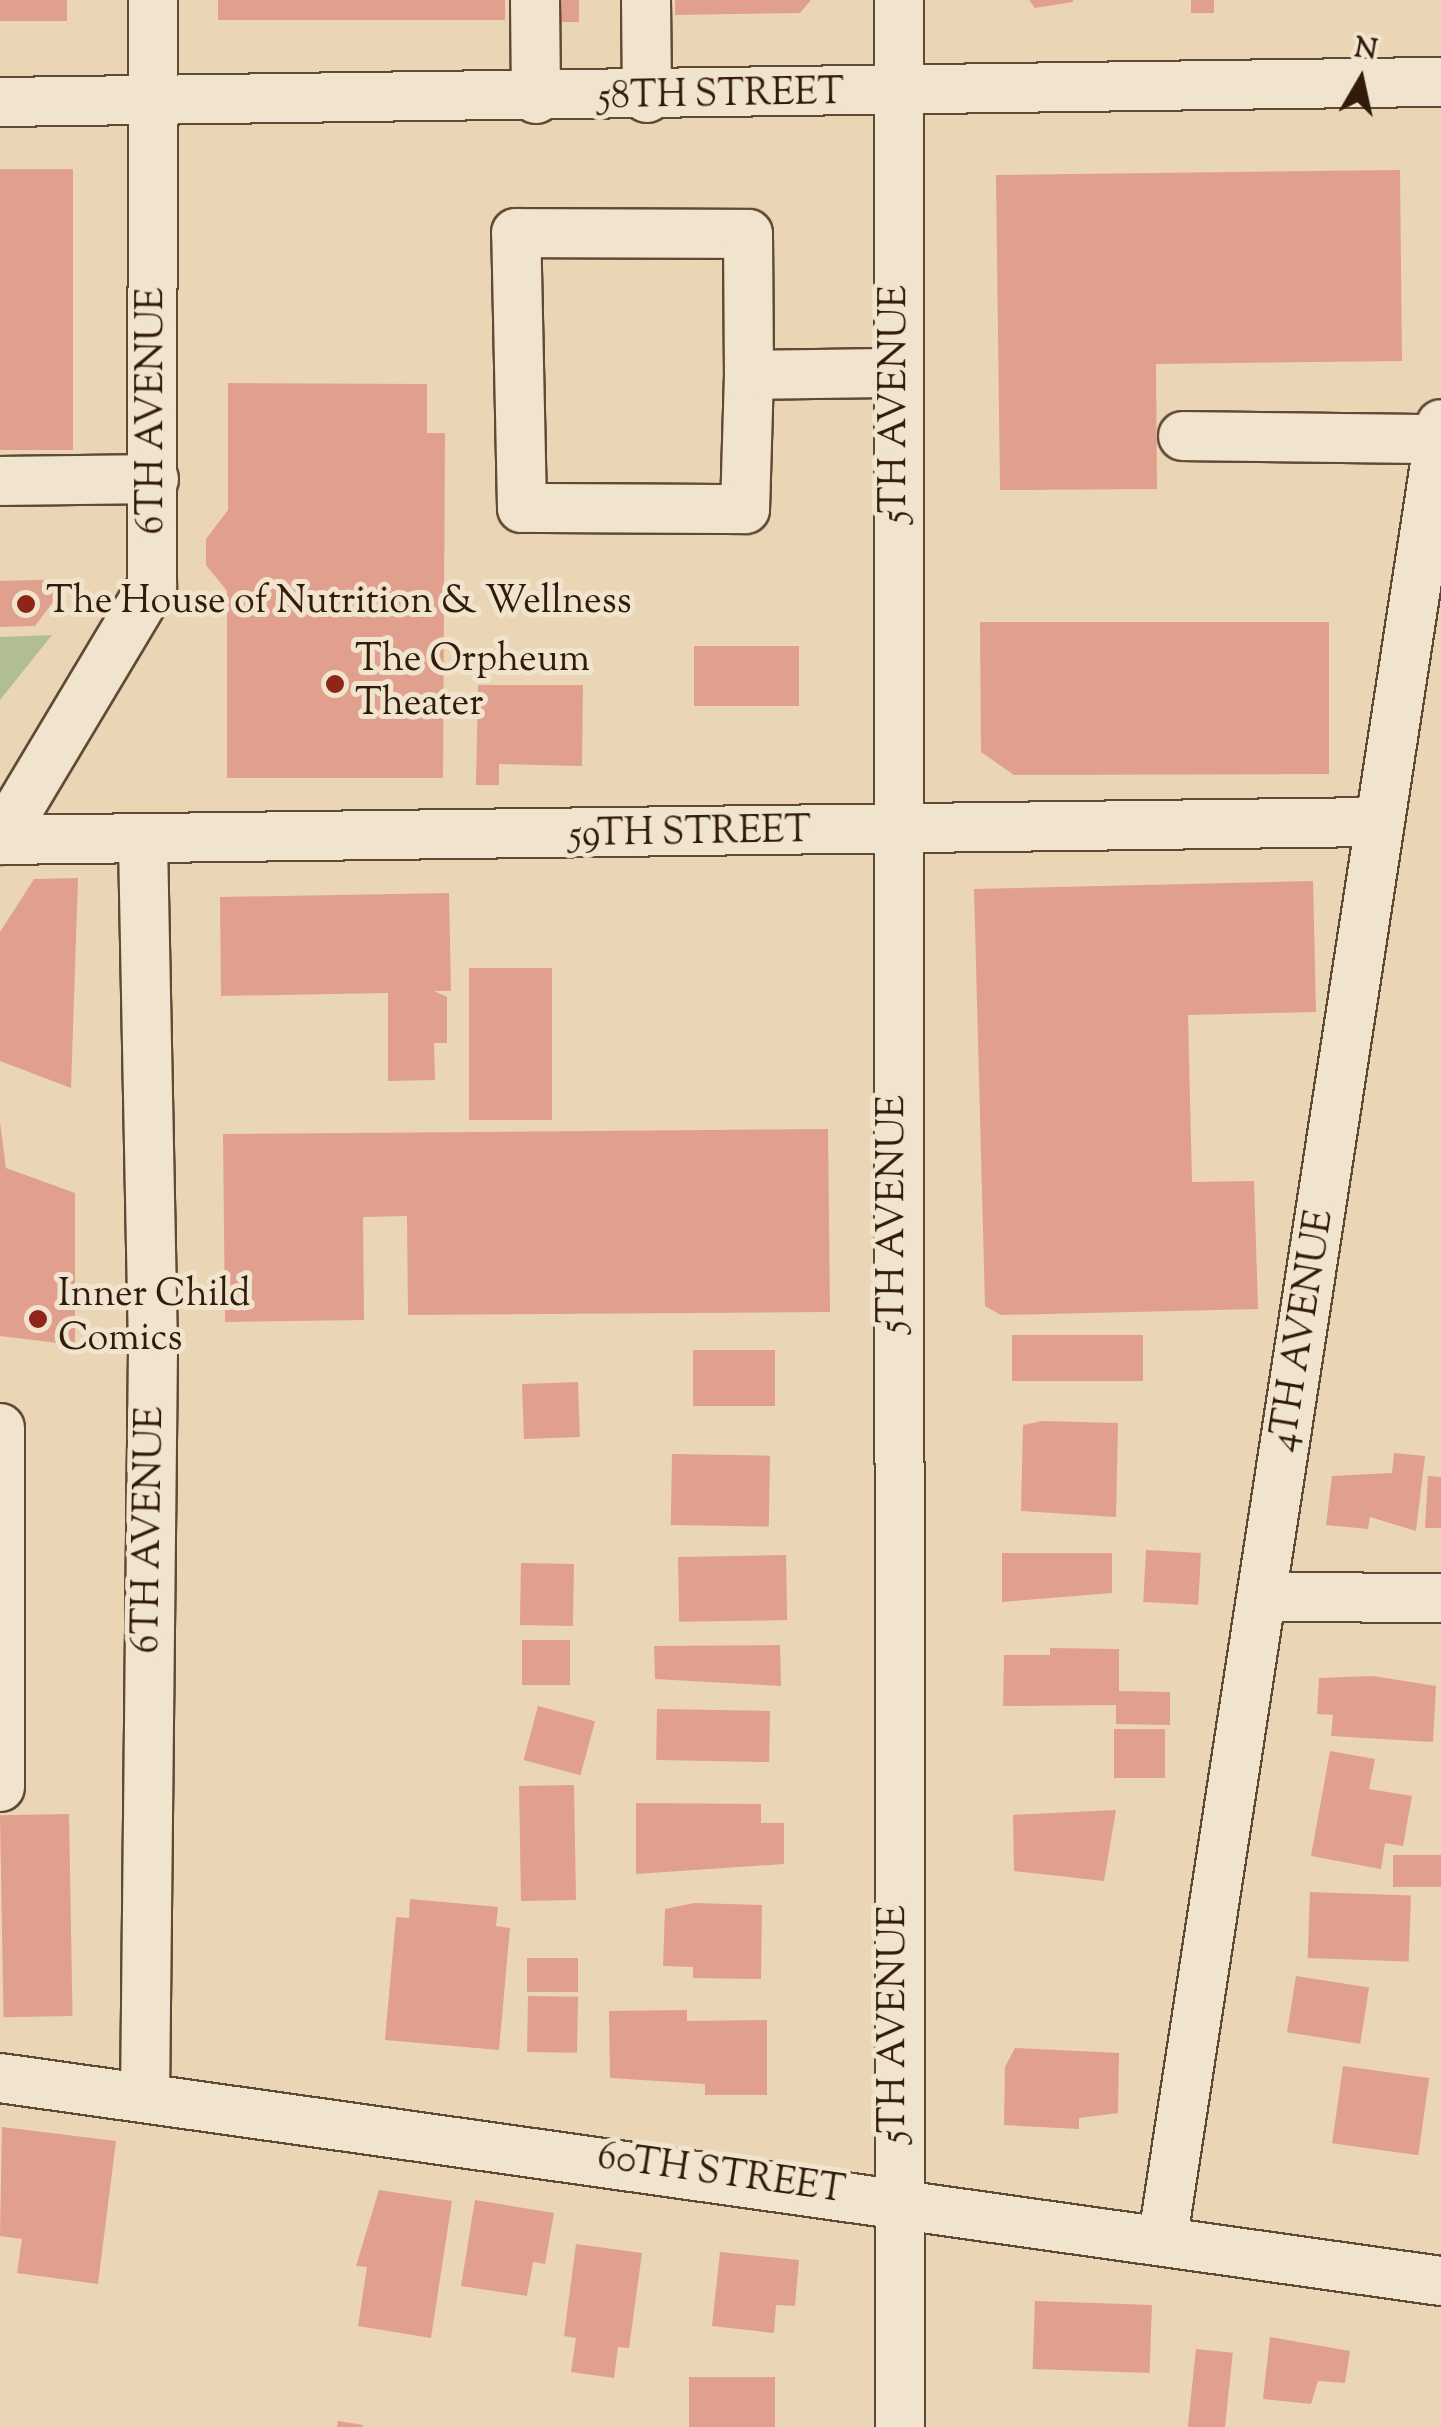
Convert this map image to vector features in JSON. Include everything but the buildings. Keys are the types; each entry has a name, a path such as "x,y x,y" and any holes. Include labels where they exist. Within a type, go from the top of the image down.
{"street":[{"name":"6TH AVENUE","path":"0,840 152,586 153,0"},
{"path":"534,0 536,98"},
{"path":"646,0 646,98"},
{"name":"5TH AVENUE","path":"899,0 896,2200 900,2427"},
{"name":"58TH STREET","path":"0,102 646,98 1441,82"},
{"path":"516,233 748,234 749,375 744,509 522,508 516,233"},
{"path":"749,375 898,373"},
{"path":"1182,436 1440,432"},
{"name":"4TH AVENUE","path":"1163,2237 1440,432"},
{"path":"0,481 154,479"},
{"name":"59TH STREET","path":"0,840 143,842 1380,822"},
{"name":"6TH AVENUE","path":"143,842 153,1348 145,2097"},
{"path":"0,1428 0,1786"},
{"path":"1264,1597 1441,1598"},
{"name":"60TH STREET","path":"0,2078 1163,2237 1441,2281"}],"green space":[{"path":"52,635 0,700 0,637"}],"place":[{"name":"The House of Nutrition & Wellness","path":"26,604"},
{"name":"The Orpheum Theater","path":"335,684"},
{"name":"Inner Child Comics","path":"38,1319"}]}
